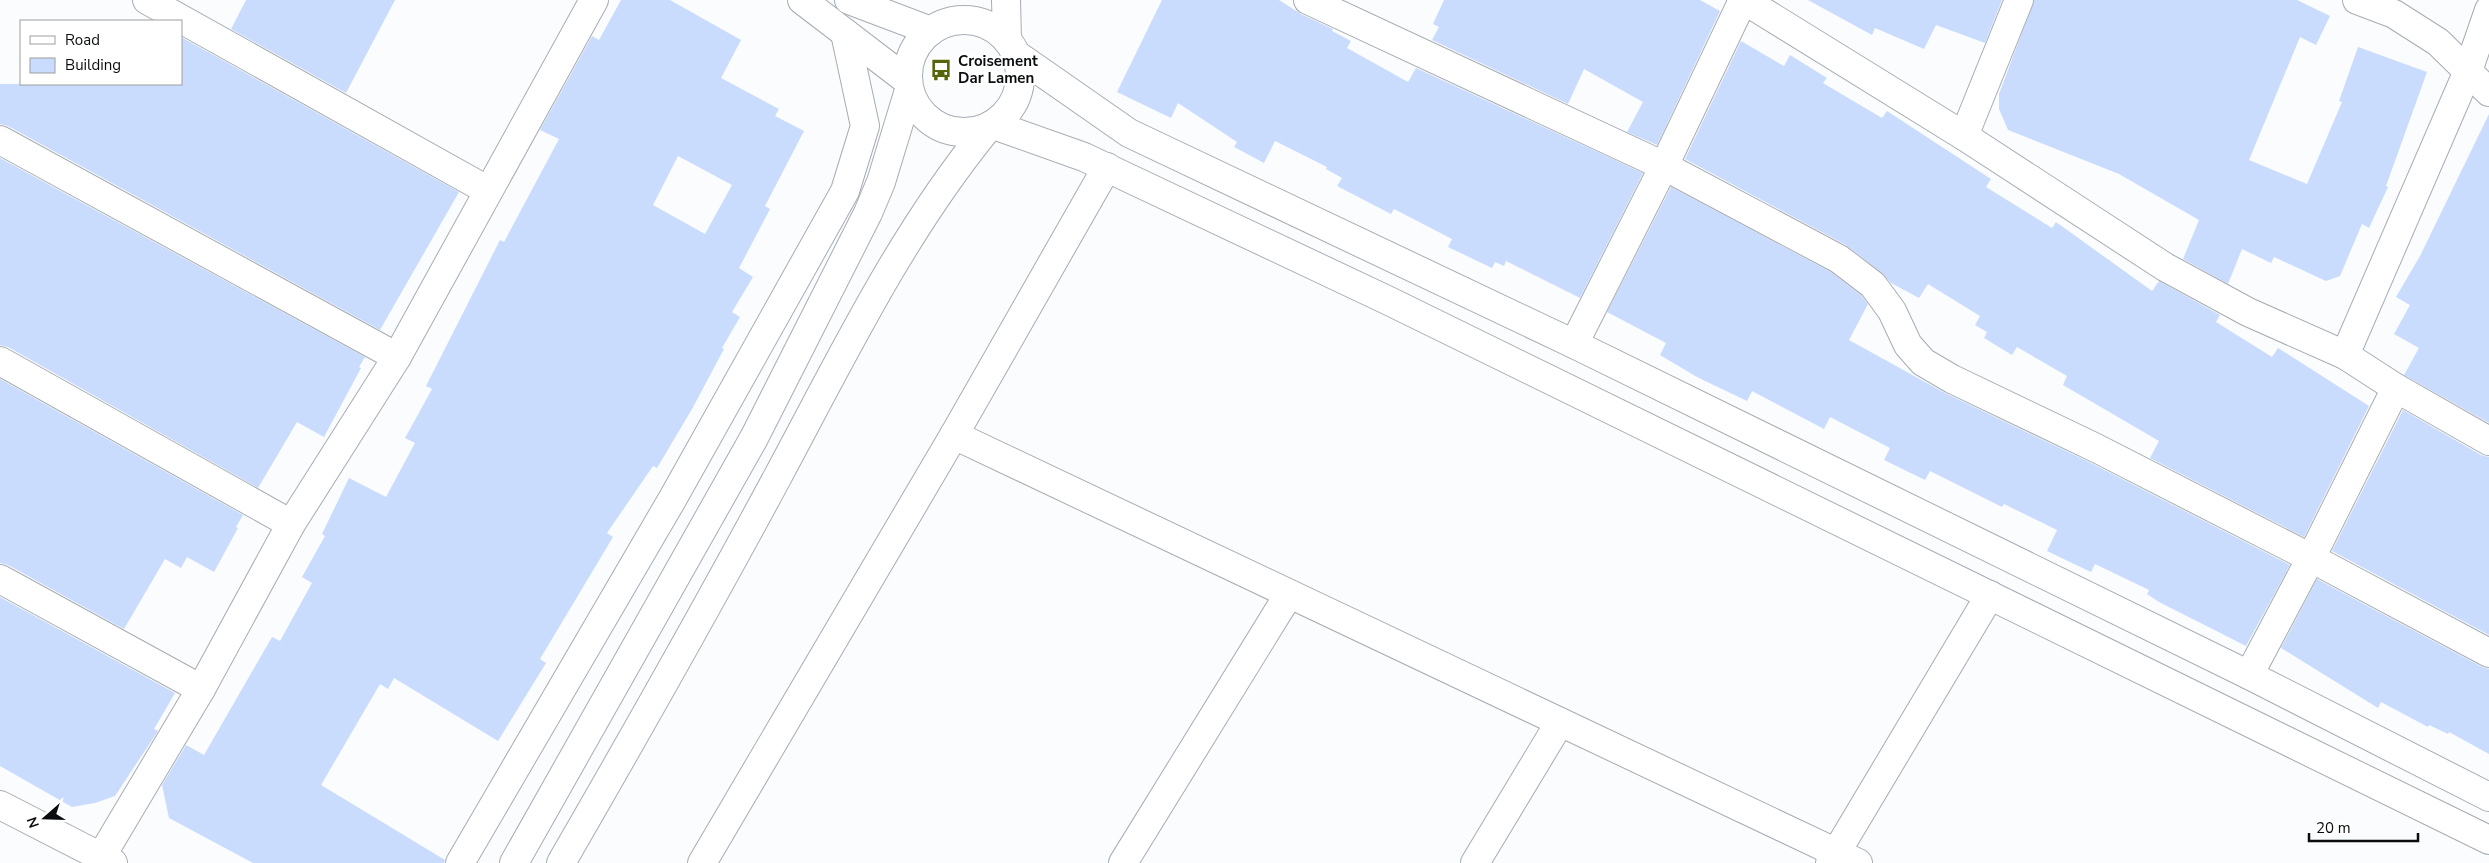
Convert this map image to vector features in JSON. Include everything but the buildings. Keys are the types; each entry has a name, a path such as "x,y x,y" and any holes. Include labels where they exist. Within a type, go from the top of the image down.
{"street":[{"path":"0,806 107,860 290,524 397,357 487,190 594,0"},
{"path":"802,0 909,86 917,108 931,122 948,131 968,133 991,127 1056,146 1106,167 1396,304 2489,840"},
{"path":"934,29 946,0"},
{"path":"561,863 688,644 876,293 942,186 991,127 1016,102 1020,86 1020,70 1012,47 1006,0"},
{"path":"1308,0 1664,166 1839,259 1873,285 1892,311 1908,345 1923,362 1952,379 2096,448 2311,558 2489,653"},
{"path":"1574,344 1664,166 1744,0 1964,136 2166,267 2248,312 2344,356 2489,441"},
{"path":"1964,136 2019,0"},
{"path":"2357,0 2394,14 2438,42 2489,92"},
{"path":"152,1 487,190"},
{"path":"854,1 934,29"},
{"path":"2344,356 2468,71 2489,10"},
{"path":"514,863 754,438 868,213 881,182 909,86 910,60 916,46 934,29 955,20 974,21 992,27 1012,47 1129,133 1574,344 2249,675 2489,797"},
{"path":"460,863 673,498 845,191 865,126 845,33"},
{"path":"0,140 397,357"},
{"path":"702,863 954,435 1106,167"},
{"path":"0,362 290,524"},
{"path":"2249,675 2311,558 2396,388"},
{"path":"954,435 1560,722 1842,860 1990,595"},
{"path":"0,578 201,689"},
{"path":"1123,863 1290,594"},
{"path":"1475,863 1560,722"}],"place":[{"name":"Croisement Dar Lamen","path":"941,70"}]}
